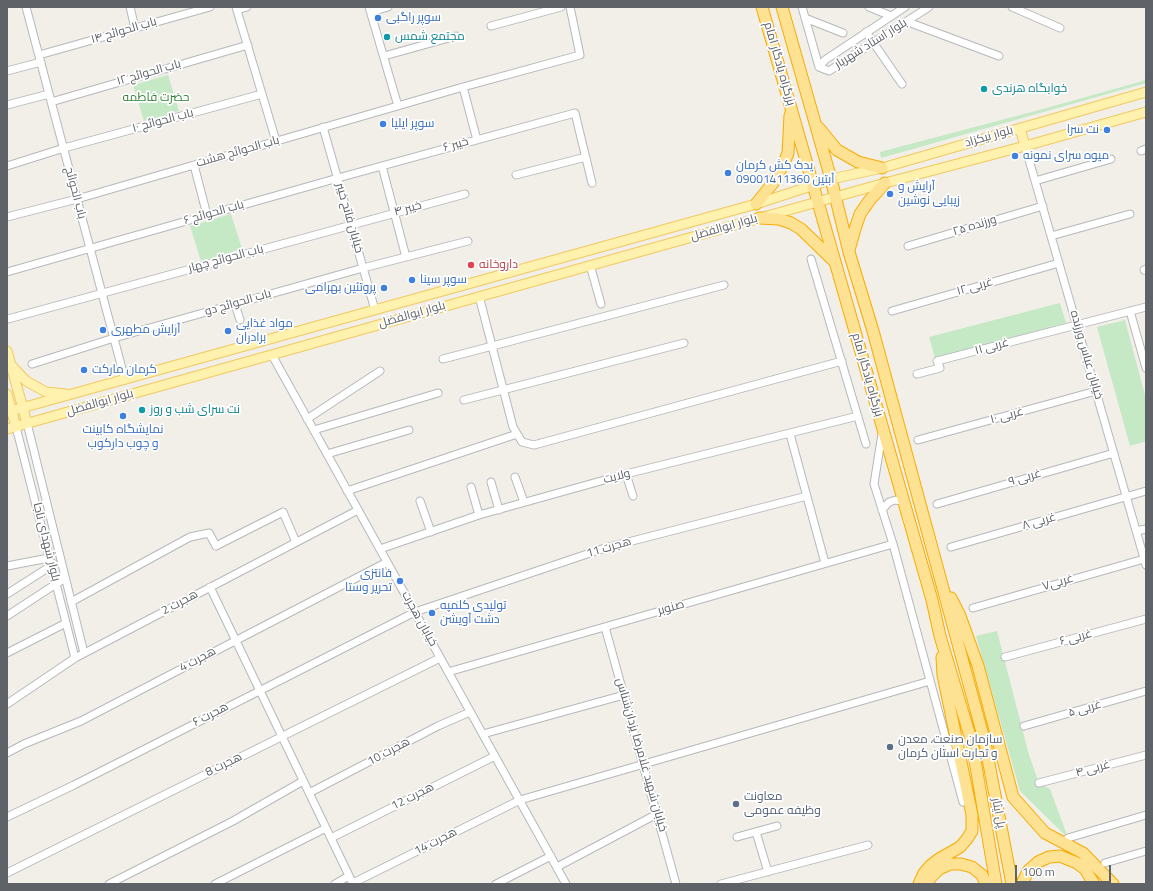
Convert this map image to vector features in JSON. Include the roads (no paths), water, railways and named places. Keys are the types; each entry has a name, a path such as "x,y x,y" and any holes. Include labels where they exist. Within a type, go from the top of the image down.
{"highway":[{"name":"بزرگراه یادگار امام","path":"762,7 932,600 940,636 972,743"},
{"name":"بزرگراه یادگار امام","path":"782,7 816,124 849,252 873,331 985,743"},
{"path":"756,204 773,183 788,153 791,106"},
{"path":"816,124 837,150 858,162 882,168"},
{"path":"849,252 854,229 860,214 868,201 885,182"},
{"path":"759,218 779,219 790,223 800,229 836,263"},
{"path":"940,576 960,616 978,666 1013,797 1045,833 1083,853 1113,884"},
{"path":"919,884 924,873 930,866 960,847 972,830 972,815 943,675 940,636"},
{"name":"پل ایثار","path":"972,743 996,884"},
{"name":"پل ایثار","path":"985,743 1012,884"},
{"path":"1022,884 1028,871 1038,862 1049,856 1060,856 1077,863 1085,869 1094,884"},
{"path":"928,884 930,878 939,869 950,864 961,864 972,867 982,875 986,884"}],"main road":[{"name":"بلوار نیکزاد","path":"831,179 882,168 1146,92"},
{"name":"بلوار نیکزاد","path":"835,196 1025,146 1146,112"},
{"path":"1020,128 1025,146"},
{"name":"بلوار ابوالفضل","path":"9,412 756,204 814,186 831,179"},
{"name":"بلوار ابوالفضل","path":"11,428 835,196"},
{"path":"562,258 566,272"},
{"path":"7,351 27,423"},
{"path":"11,366 26,381 46,392 71,394"},
{"path":"7,394 11,428"}],"street":[{"name":"باب الحوائج","path":"26,7 125,380"},
{"path":"130,7 135,28"},
{"name":"باب الحوائج ۱۴","path":"7,71 40,58 135,28 210,7"},
{"path":"247,7 237,8 276,141"},
{"path":"388,7 370,9 398,106"},
{"path":"491,26 561,7"},
{"name":"باب الحوائج هشت","path":"7,218 463,87 580,55 570,7"},
{"path":"802,7 819,67"},
{"path":"869,7 891,16"},
{"name":"بلوار استاد شهریار","path":"905,7 825,60 819,67 829,71 930,7"},
{"path":"1012,7 1060,28"},
{"path":"805,18 843,33"},
{"path":"908,22 1000,56"},
{"path":"866,32 902,84"},
{"path":"384,56 456,36"},
{"name":"باب الحوائج ۱۲","path":"51,102 248,45"},
{"path":"463,87 477,140"},
{"path":"7,105 49,94"},
{"name":"باب الحوائج ۱۰","path":"7,166 64,148 262,94"},
{"name":"خیبر ۶","path":"338,178 575,113 586,157"},
{"name":"خیابان فاتح خیبر","path":"323,127 375,310"},
{"name":"خیابان عباس ورزنده","path":"1025,146 1145,562"},
{"path":"516,175 586,157 592,183"},
{"path":"1035,181 1111,159"},
{"path":"194,165 208,215"},
{"path":"382,166 406,257"},
{"name":"باب الحوائج ۶","path":"7,272 338,178"},
{"name":"خیبر ۴","path":"351,224 465,194"},
{"name":"ورزنده ۲۵","path":"908,246 1043,206"},
{"path":"1051,236 1130,214"},
{"name":"باب الحوائج چهار","path":"8,319 351,224"},
{"name":"باب الحوائج دو","path":"32,364 114,338 363,268 468,241"},
{"path":"811,259 866,444"},
{"name":"غربی ۱۲","path":"892,311 1059,263"},
{"path":"590,265 601,304"},
{"path":"443,360 724,285"},
{"path":"479,296 513,427 522,442 534,445 842,361"},
{"path":"235,304 240,320"},
{"path":"1077,324 1146,306"},
{"path":"1130,311 1146,368"},
{"name":"غربی ۱۱","path":"917,374 940,368 937,361 1077,324"},
{"path":"464,400 684,343"},
{"name":"خیابان هجرت","path":"272,355 566,884"},
{"path":"307,419 380,371"},
{"name":"غربی ۱۰","path":"918,440 1096,391"},
{"path":"314,430 438,393"},
{"name":"ولایت","path":"380,549 479,515 524,502 626,474 858,416"},
{"name":"بلوار شهدای ناجا","path":"27,423 84,653"},
{"name":"بلوار شهدای ناجا","path":"11,428 52,565 75,658"},
{"path":"327,454 409,430"},
{"path":"883,430 874,484 893,544 963,802"},
{"path":"347,491 517,434"},
{"path":"790,434 825,563"},
{"name":"غربی ۹","path":"937,504 1114,453"},
{"path":"626,474 633,496"},
{"path":"515,477 524,502"},
{"path":"491,482 499,510"},
{"path":"471,487 479,515"},
{"name":"غربی ۸","path":"951,547 1146,491"},
{"name":"هجرت 11","path":"415,612 605,548 807,496"},
{"path":"420,500 431,532"},
{"path":"882,510 889,502 896,500 904,502"},
{"name":"هجرت 2","path":"7,704 84,653 358,510"},
{"path":"71,602 190,537 209,532 216,546 283,512 296,542"},
{"path":"1136,531 1146,529"},
{"name":"صنوبر","path":"448,672 893,544"},
{"path":"7,566 50,558"},
{"path":"7,594 61,559"},
{"name":"هجرت 4","path":"7,753 24,744 81,721 387,562"},
{"name":"غربی۷","path":"973,608 1145,562"},
{"path":"7,616 65,578"},
{"path":"210,587 353,884"},
{"name":"هجرت ۶","path":"7,817 74,786 415,612"},
{"name":"غربی ۶","path":"1005,658 1146,619"},
{"path":"7,653 66,623"},
{"name":"خیابان شهید غلامرضا یزدان‌شناس","path":"605,627 676,884"},
{"name":"هجرت 8","path":"7,873 440,658"},
{"name":"هجرت 14","path":"353,884 520,800 643,763 930,681"},
{"name":"غربی ۵","path":"1024,726 1146,691"},
{"path":"483,734 624,695"},
{"name":"هجرت 10","path":"309,793 438,726 470,712"},
{"name":"غربی ۴","path":"1039,783 1146,755"},
{"name":"هجرت 12","path":"331,838 495,756"},
{"path":"109,884 233,821 304,781"},
{"path":"557,866 657,814"},
{"path":"1068,838 1146,815"},
{"path":"737,837 777,826"},
{"path":"215,884 326,828"},
{"path":"756,832 768,872"},
{"path":"721,884 742,881 768,872 868,845"},
{"path":"1105,863 1146,851"},
{"path":"496,884 551,856"},
{"path":"335,884 349,876"}],"place":[{"name":"سوپر راگبی","path":"378,18"},
{"name":"مجتمع شمس","path":"387,37"},
{"name":"خوابگاه هرندی","path":"984,89"},
{"name":"سوپر ایلیا","path":"383,124"},
{"name":"نت سرا","path":"1107,130"},
{"name":"میوه سرای نمونه","path":"1015,156"},
{"name":"یدک کش کرمان آبتین 09001411360","path":"728,173"},
{"name":"آرایش و زیبایی نوشین","path":"890,194"},
{"name":"داروخانه","path":"471,265"},
{"name":"سوپر سینا","path":"412,280"},
{"name":"پروتئین بهرامی","path":"384,288"},
{"name":"آرایش مطهری","path":"103,330"},
{"name":"مواد غذایی برادران","path":"228,331"},
{"name":"کرمان مارکت","path":"84,370"},
{"name":"نت سرای شب و روز","path":"142,410"},
{"name":"نمایشگاه کابینت و چوب دارکوب","path":"123,416"},
{"name":"فانتزی تحریر وستا","path":"400,581"},
{"name":"تولیدی کلمپه دشت آویشن","path":"432,613"},
{"name":"سازمان صنعت، معدن و تجارت استان کرمان","path":"890,747"},
{"name":"معاونت وظیفه عمومی","path":"736,804"}],"park label":[{"name":"حضرت فاطمه","path":"156,98"}]}
